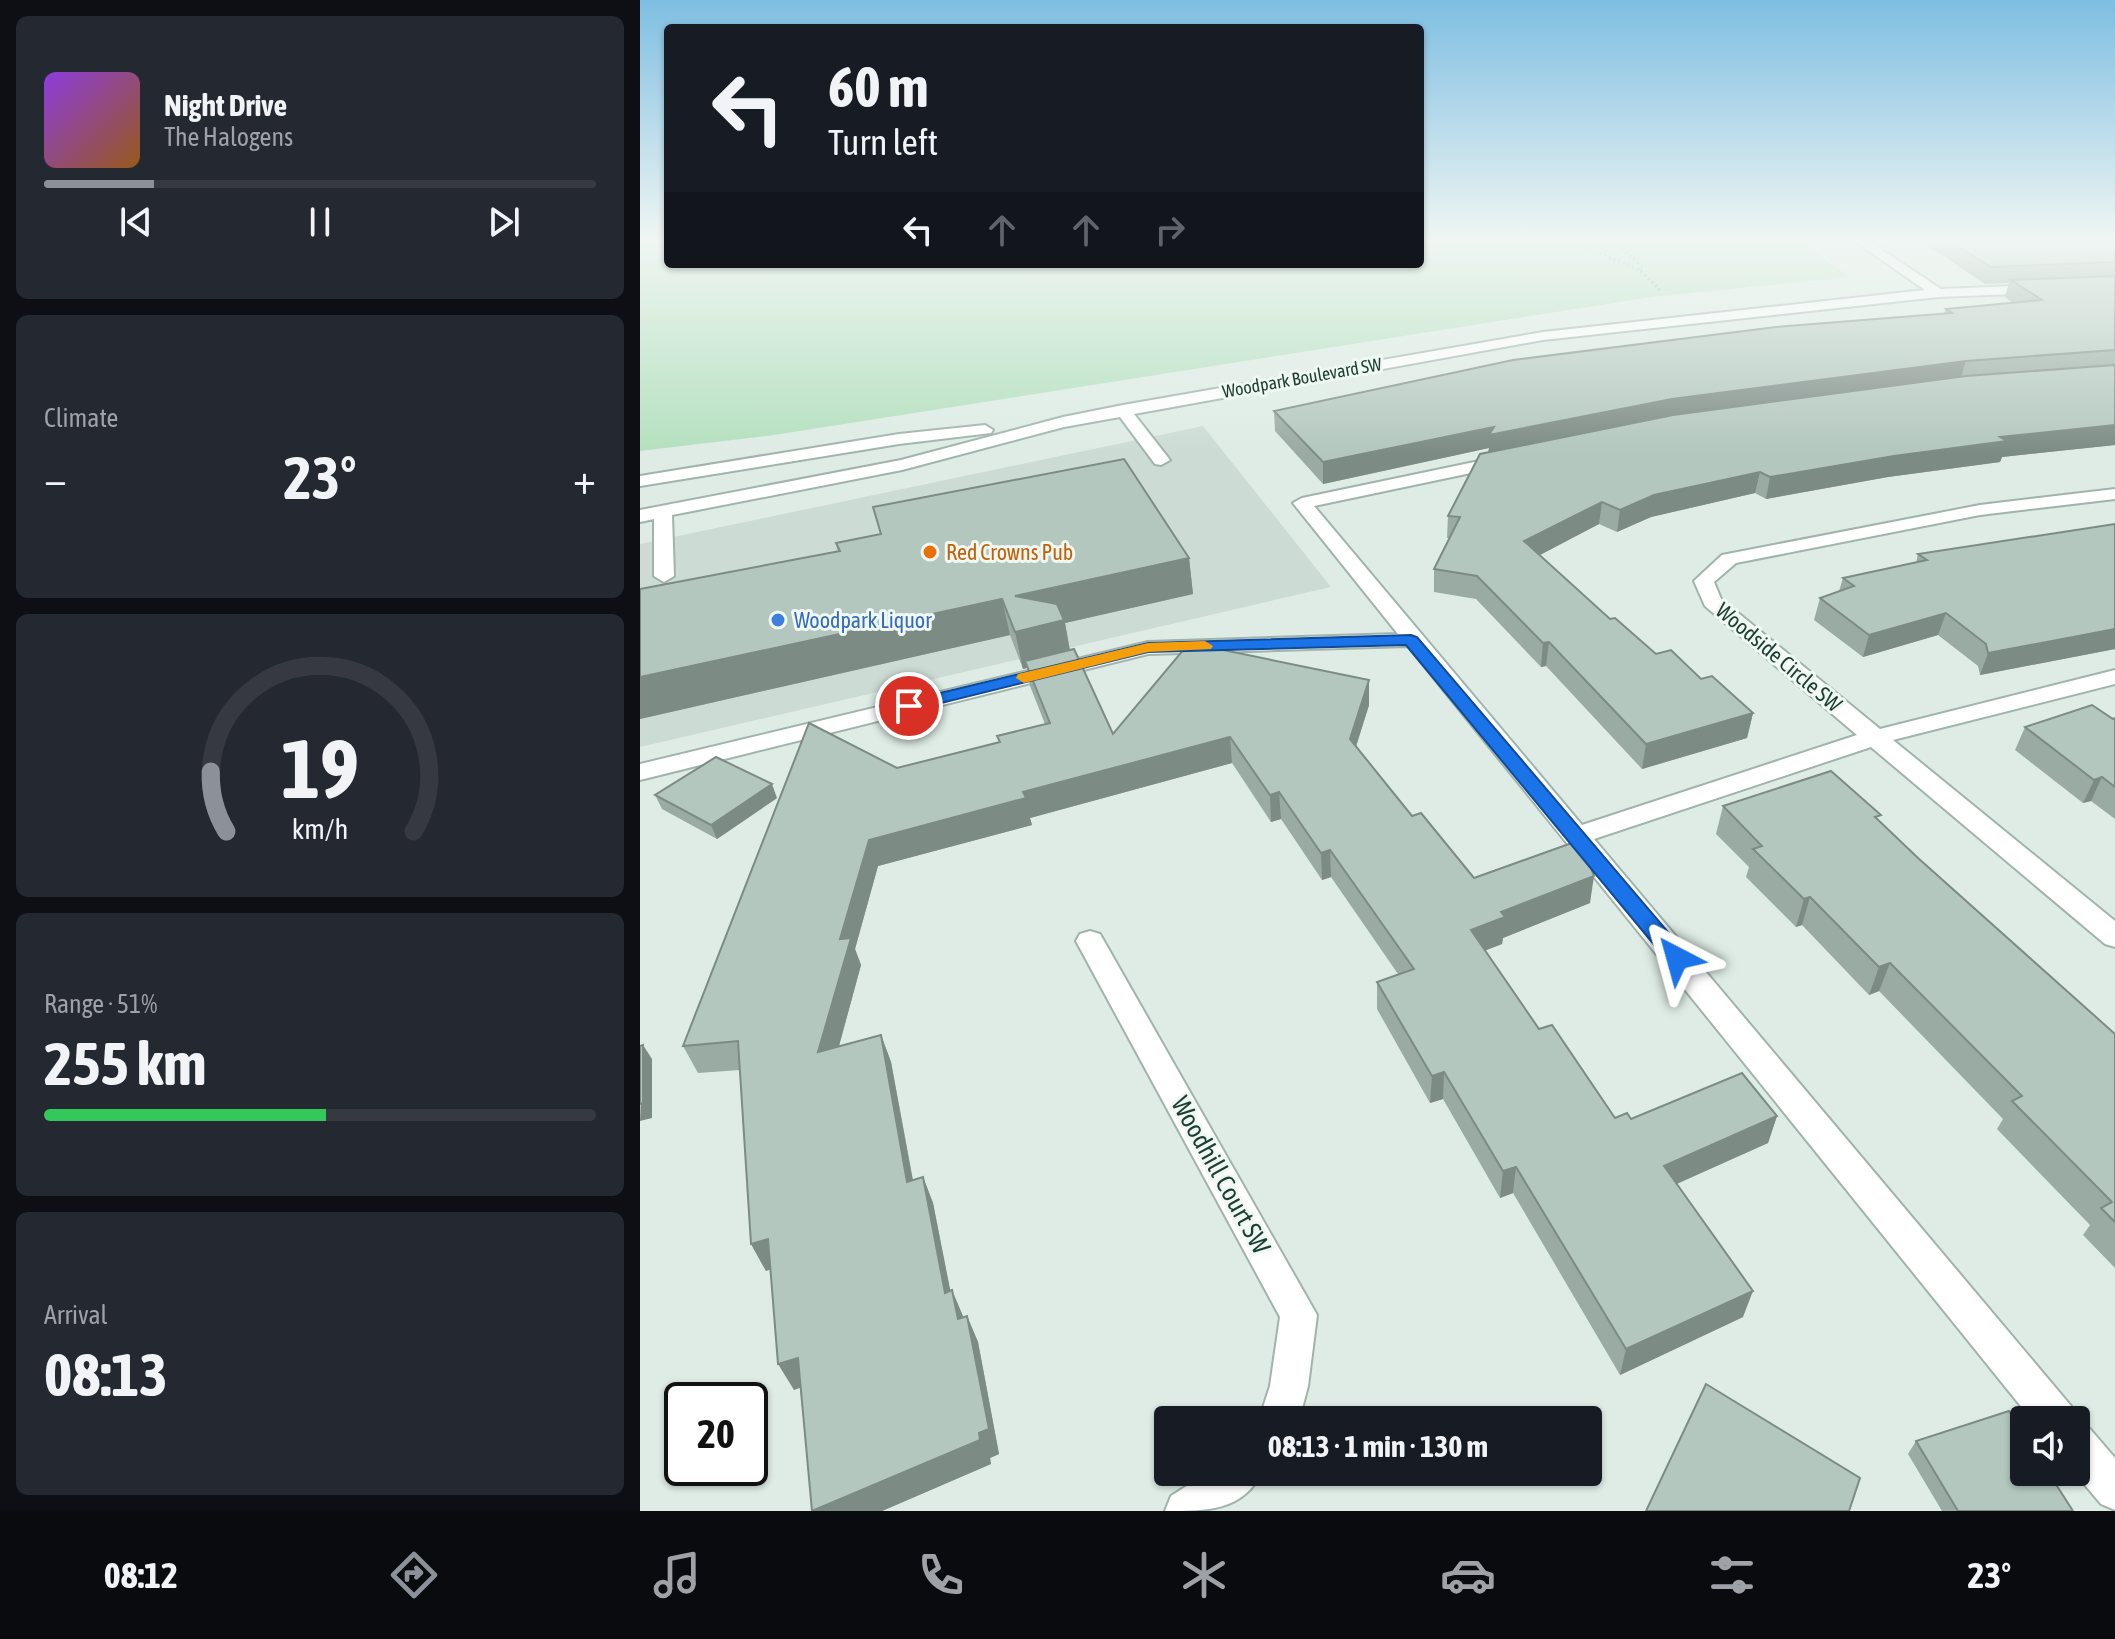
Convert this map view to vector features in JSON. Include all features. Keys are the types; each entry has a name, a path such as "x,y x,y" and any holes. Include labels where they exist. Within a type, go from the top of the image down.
{"street":[{"name":"Woodpark Boulevard SW","path":"640,516 902,465 1063,422 1123,410 1543,336 1759,313"},
{"path":"1123,410 1161,460"},
{"name":"Woodpark Boulevard SW","path":"640,481 899,439 1063,422"},
{"path":"1531,455 1302,503 1411,640 1577,836 2045,1406"},
{"name":"Woodside Circle SW","path":"2115,494 1980,510 1787,546 1729,559 1704,581 1712,602 2115,937"},
{"path":"663,511 664,576"},
{"path":"640,772 1148,648 1411,640"},
{"path":"1577,836 1876,737 2115,677"},
{"name":"Woodhill Court SW","path":"1090,941 1299,1315 1283,1406"},
{"path":"2090,1460 2115,1490"},
{"path":"1186,1511 1202,1504 1224,1486"}],"shaded area":[{"path":"1203,426 1331,587 640,747 640,544"}],"green space":[{"path":"640,313 1553,313 774,435 640,451"}],"building":[{"path":"1952,313 2115,313 2115,350 1966,361 1672,399 1489,435 1494,427 1323,462 1274,411 1513,360 1776,327"},
{"path":"2115,365 2115,425 2000,437 2007,441 1770,477 1760,472 1654,495 1620,510 1602,502 1524,541 1610,619 1615,618 1656,654 1671,650 1701,679 1712,676 1753,713 1646,744 1549,642 1543,643 1477,576 1434,569 1460,517 1448,516 1480,454 1673,415 1966,376"},
{"path":"1124,459 1189,558 1015,596 1057,604 1064,620 1015,632 1002,599 640,677 640,589 840,551 836,543 881,534 873,507"},
{"path":"2115,524 2115,629 1988,653 1986,644 1946,613 1869,635 1820,598 1854,586 1843,578 1927,560 1918,554"},
{"path":"1189,643 1369,680 1350,739 1412,816 1421,813 1474,878 1580,840 1594,876 1501,912 1505,917 1471,930 1539,1029 1552,1025 1615,1118 1627,1113 1631,1119 1742,1073 1777,1116 1664,1166 1753,1291 1626,1349 1516,1167 1503,1171 1444,1072 1432,1076 1377,982 1414,969 1330,850 1321,853 1279,792 1270,795 1230,737 1023,792 1026,798 869,840 840,939 851,938 818,1052 881,1035 907,1182 923,1177 945,1293 952,1290 958,1319 967,1316 989,1429 979,1433 980,1440 812,1511 798,1358 778,1364 768,1239 751,1244 738,1041 683,1046 809,723 897,768 1000,742 997,736 1050,723 1025,661 1074,649 1113,734"},
{"path":"2092,705 2115,718 2115,787 2102,777 2094,780 2025,727"},
{"path":"716,757 772,784 711,825 655,795"},
{"path":"1831,771 1881,815 1875,817 1918,858 2115,1034 2115,1222 2101,1208 2112,1202 2012,1101 2022,1096 1890,963 1879,967 1810,897 1804,899 1753,849 1762,846 1723,806"},
{"path":"643,1045 643,1103 640,1104 640,1046"},
{"path":"1706,1384 1860,1478 1849,1511 1646,1511"},
{"path":"2009,1411 2010,1486 2057,1486 2073,1511 1958,1511 1916,1441"}],"slow traffic":[{"path":"1024,678 1148,648 1205,646"}],"place":[{"name":"Red Crowns Pub","path":"930,552"},
{"name":"Woodpark Liquor","path":"778,620"}],"route":[{"path":"909,706 1148,648 1411,640 1677,958"}]}
